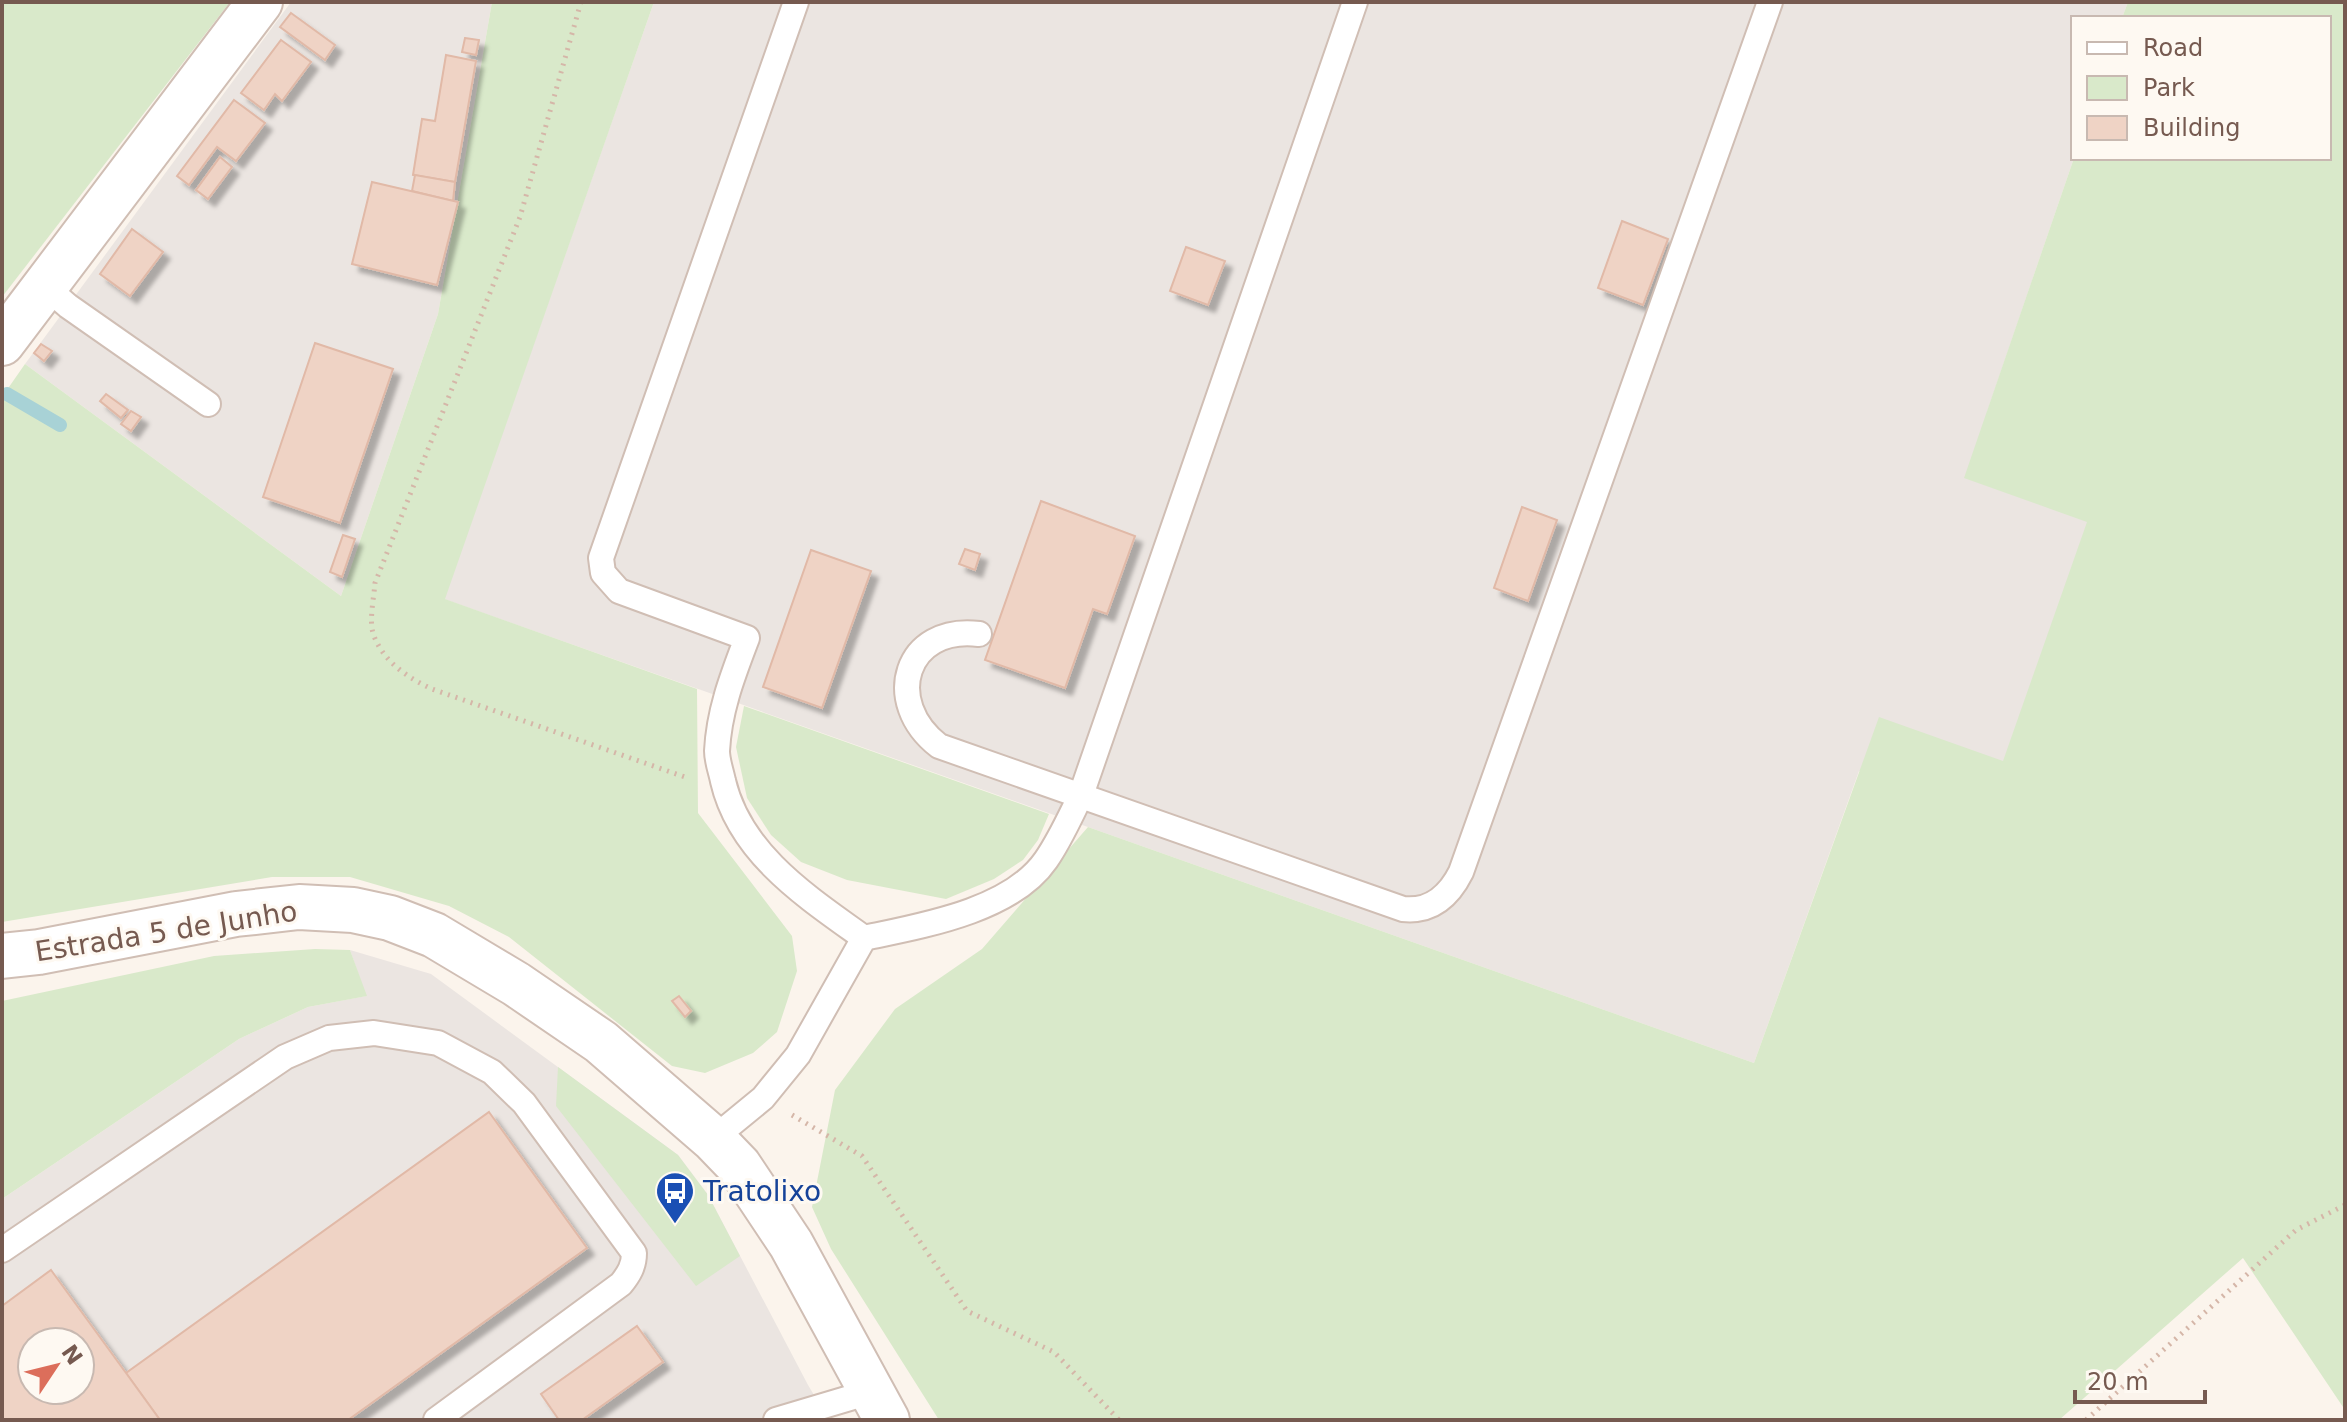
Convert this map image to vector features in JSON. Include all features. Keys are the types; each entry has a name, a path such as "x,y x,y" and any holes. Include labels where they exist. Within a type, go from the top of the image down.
{"street":[{"path":"2,343 260,2"},
{"name":"Estrada 5 de Junho","path":"2,956 39,952 236,914 299,907 353,910 390,918 434,935 516,984 601,1042 713,1139 739,1166 791,1244 879,1406"}],"lane":[{"path":"796,2 601,558 603,573 619,591 747,638 724,699 717,754 730,803 742,829 767,861 811,900 864,938 947,920 989,904 1024,883 1046,862 1081,795 1355,2"},
{"path":"979,634 959,631 943,636 924,648 907,678 910,713 923,734 939,746 1403,909 1418,911 1431,905 1453,886 1770,2"},
{"path":"45,286 68,306 208,404"},
{"path":"713,1139 763,1098 798,1055 864,938"},
{"path":"2,1250 285,1057 329,1038 374,1033 438,1043 492,1072 524,1103 634,1253 634,1262 621,1284 436,1420"},
{"path":"776,1420 879,1406"}],"path":[{"path":"581,2 520,217 375,583 373,632 386,655 406,677 432,689 678,773 730,803"},
{"path":"763,1098 862,1156 967,1311 1054,1352 1119,1420"},
{"path":"2086,1420 2296,1230 2345,1205"}],"shaded area":[{"path":"291,2 492,2 438,314 341,596 25,364"},
{"path":"654,2 2128,2 2123,16 2071,16 2073,160 1987,412 2182,481 2069,801 1859,771 1754,1063 444,599"},
{"path":"350,950 431,974 678,1155 708,1195 829,1420 2,1420 2,1199 239,1039 308,1007 366,996"}],"green space":[{"path":"2,2 230,2 2,297"},
{"path":"492,2 654,2 445,599 697,689 698,813 792,936 797,971 777,1032 753,1053 705,1073 672,1066 509,937 449,906 350,877 272,877 2,922 2,397 25,364 341,596 438,314"},
{"path":"2128,2 2345,2 2345,1410 2243,1258 2059,1420 939,1420 831,1249 812,1207 835,1090 895,1009 982,949 1088,827 1754,1063 1879,717 2003,761 2087,522 1964,478 2073,160 2331,160 2331,16 2123,16"},
{"path":"744,706 1049,814 1038,840 1023,860 994,879 946,899 847,880 801,862 771,835 747,798 736,747"},
{"path":"315,949 350,950 367,996 308,1007 239,1039 2,1199 2,1001 214,956"},
{"path":"558,1067 678,1155 708,1195 740,1256 696,1286 556,1106"}],"building":[{"path":"291,13 335,45 325,60 280,27"},
{"path":"465,38 479,40 476,55 462,52"},
{"path":"281,40 311,62 282,101 275,94 264,110 241,93"},
{"path":"446,55 476,61 455,182 413,175 422,119 435,121"},
{"path":"234,100 265,123 236,161 217,147 189,185 177,176"},
{"path":"220,157 232,167 208,199 196,190"},
{"path":"415,175 455,182 453,201 412,191"},
{"path":"372,182 458,202 437,285 352,264"},
{"path":"1622,221 1668,239 1643,305 1598,288"},
{"path":"132,229 163,252 130,296 100,274"},
{"path":"1186,247 1225,261 1208,305 1170,291"},
{"path":"315,343 393,369 340,523 263,497"},
{"path":"41,344 52,351 44,361 34,353"},
{"path":"106,394 128,410 121,418 100,401"},
{"path":"131,411 141,417 131,431 121,424"},
{"path":"1041,501 1135,536 1107,614 1093,609 1065,688 985,660"},
{"path":"1522,507 1557,520 1528,601 1494,588"},
{"path":"343,535 355,539 342,577 330,572"},
{"path":"965,549 980,554 975,570 959,564"},
{"path":"811,550 871,571 822,708 763,687"},
{"path":"679,996 691,1011 685,1017 672,1001"},
{"path":"489,1112 587,1248 348,1420 160,1420 126,1373"},
{"path":"51,1270 92,1326 16,1326 16,1406 96,1406 96,1332 160,1420 2,1420 2,1306"},
{"path":"637,1326 663,1362 582,1420 559,1420 541,1394"}],"waterway":[{"path":"7,394 60,425"}],"place":[{"name":"Tratolixo","path":"675,1225"}]}
